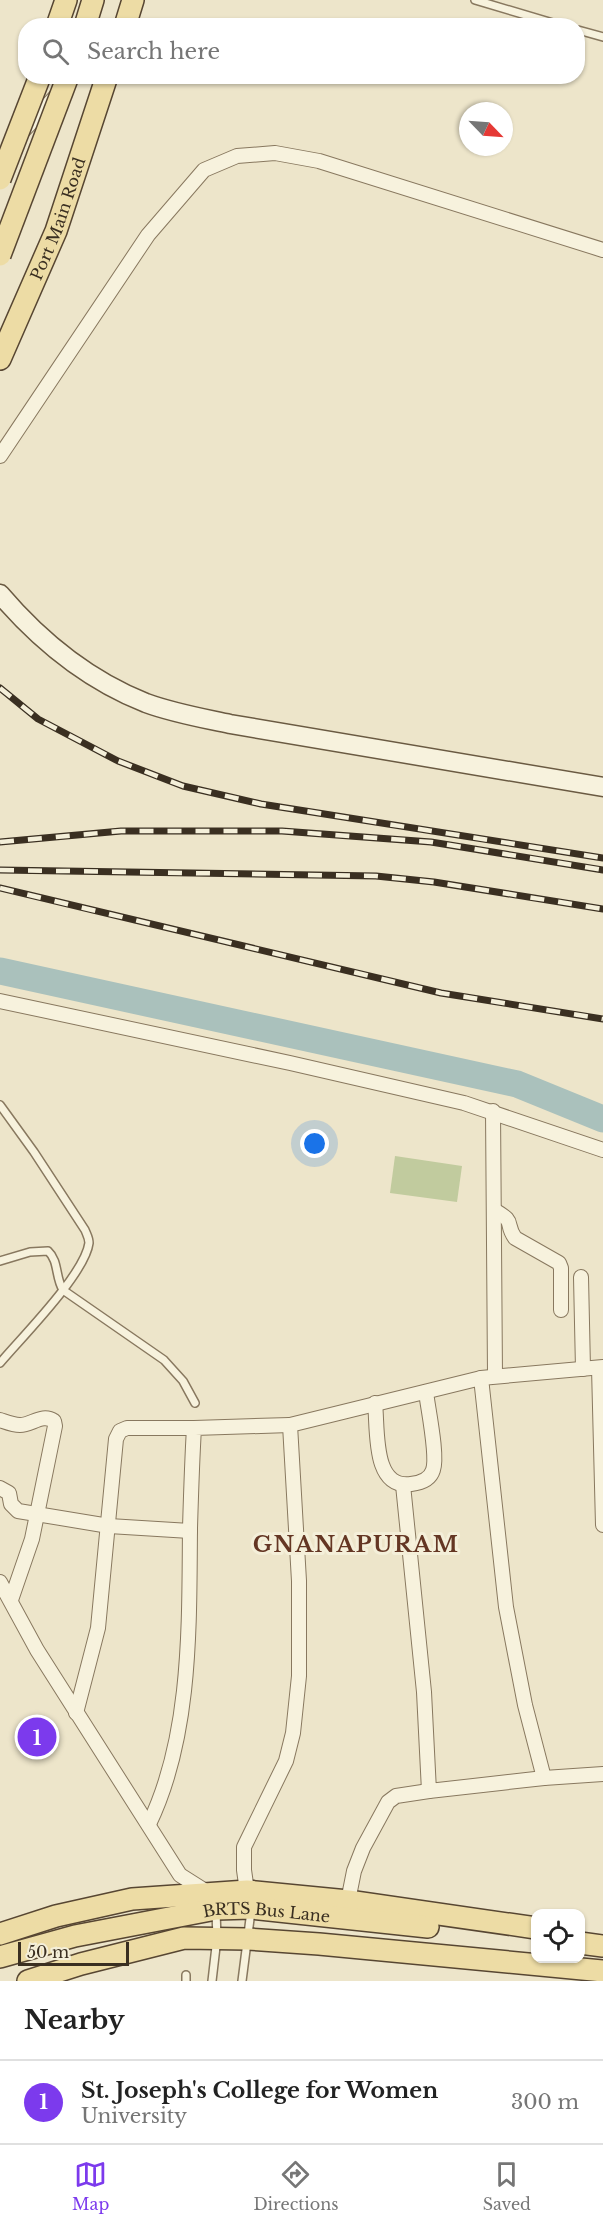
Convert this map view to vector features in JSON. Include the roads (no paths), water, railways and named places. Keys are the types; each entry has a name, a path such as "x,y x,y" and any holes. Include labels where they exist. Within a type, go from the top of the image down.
{"main road":[{"path":"60,18 66,0"},
{"path":"87,18 93,0"},
{"path":"0,179 37,84"},
{"path":"0,255 65,84"},
{"name":"Port Main Road","path":"0,359 56,231 104,84"},
{"path":"0,1934 76,1910 132,1899 348,1901 531,1927"},
{"name":"BRTS Bus Lane","path":"249,1899 531,1937"},
{"name":"BRTS Bus Lane","path":"0,1957 75,1936 162,1920 190,1912 213,1901"},
{"path":"585,1934 603,1936"},
{"path":"28,1981 81,1964 184,1938 248,1939 331,1945 603,1971"},
{"path":"585,1944 603,1946"}],"street":[{"path":"0,163 40,111 69,84"},
{"path":"0,456 148,235 204,170 237,156 275,153 319,161 603,250"},
{"path":"0,594 36,634 67,659 104,683 145,703 230,724 603,787"},
{"path":"0,1001 453,1100 493,1111 603,1150"},
{"path":"493,1111 494,1210 488,1376 506,1607 525,1705 544,1778"},
{"path":"494,1210 510,1222 515,1238 559,1263 561,1310"},
{"path":"581,1277 583,1369"},
{"path":"76,1713 98,1628 116,1439 120,1431 127,1428 290,1425 488,1376 601,1368 603,1525"},
{"path":"375,1403 384,1473 391,1480 403,1485 419,1483 428,1478 434,1470 426,1392"},
{"path":"0,1420 19,1425 45,1418 54,1422 55,1431 38,1514 12,1600"},
{"path":"249,1899 244,1870 244,1847 286,1761 293,1733 299,1676 299,1581 290,1425"},
{"path":"149,1824 168,1777 177,1737 188,1635 194,1428"},
{"path":"403,1485 424,1692 429,1791"},
{"path":"0,1488 9,1493 14,1508 38,1514 109,1526 190,1531"},
{"path":"0,1582 12,1600 37,1650 180,1875 213,1901"},
{"path":"348,1901 354,1871 363,1848 388,1802 396,1796 544,1778 603,1774"}],"lane":[{"path":"475,0 536,18"},
{"path":"585,32 603,37"},
{"path":"0,1105 34,1152 89,1239 85,1256 63,1290 0,1363"},
{"path":"0,1261 30,1252 48,1251 53,1256 58,1282 63,1290 164,1360 183,1381 195,1403"},
{"path":"242,1981 248,1939 249,1899"},
{"path":"212,1981 217,1938 213,1901"}],"waterway":[{"path":"0,971 517,1084 603,1119"}],"railway":[{"path":"0,688 38,719 118,761 183,786 261,804 603,858"},
{"path":"0,842 121,831 282,831 431,842 603,870"},
{"path":"0,870 376,876 434,882 603,909"},
{"path":"0,888 441,993 603,1019"}],"place":[{"name":"St. Joseph's College for Women","path":"37,1737"}],"district":[{"name":"GNANAPURAM","path":"356,1544"}]}
